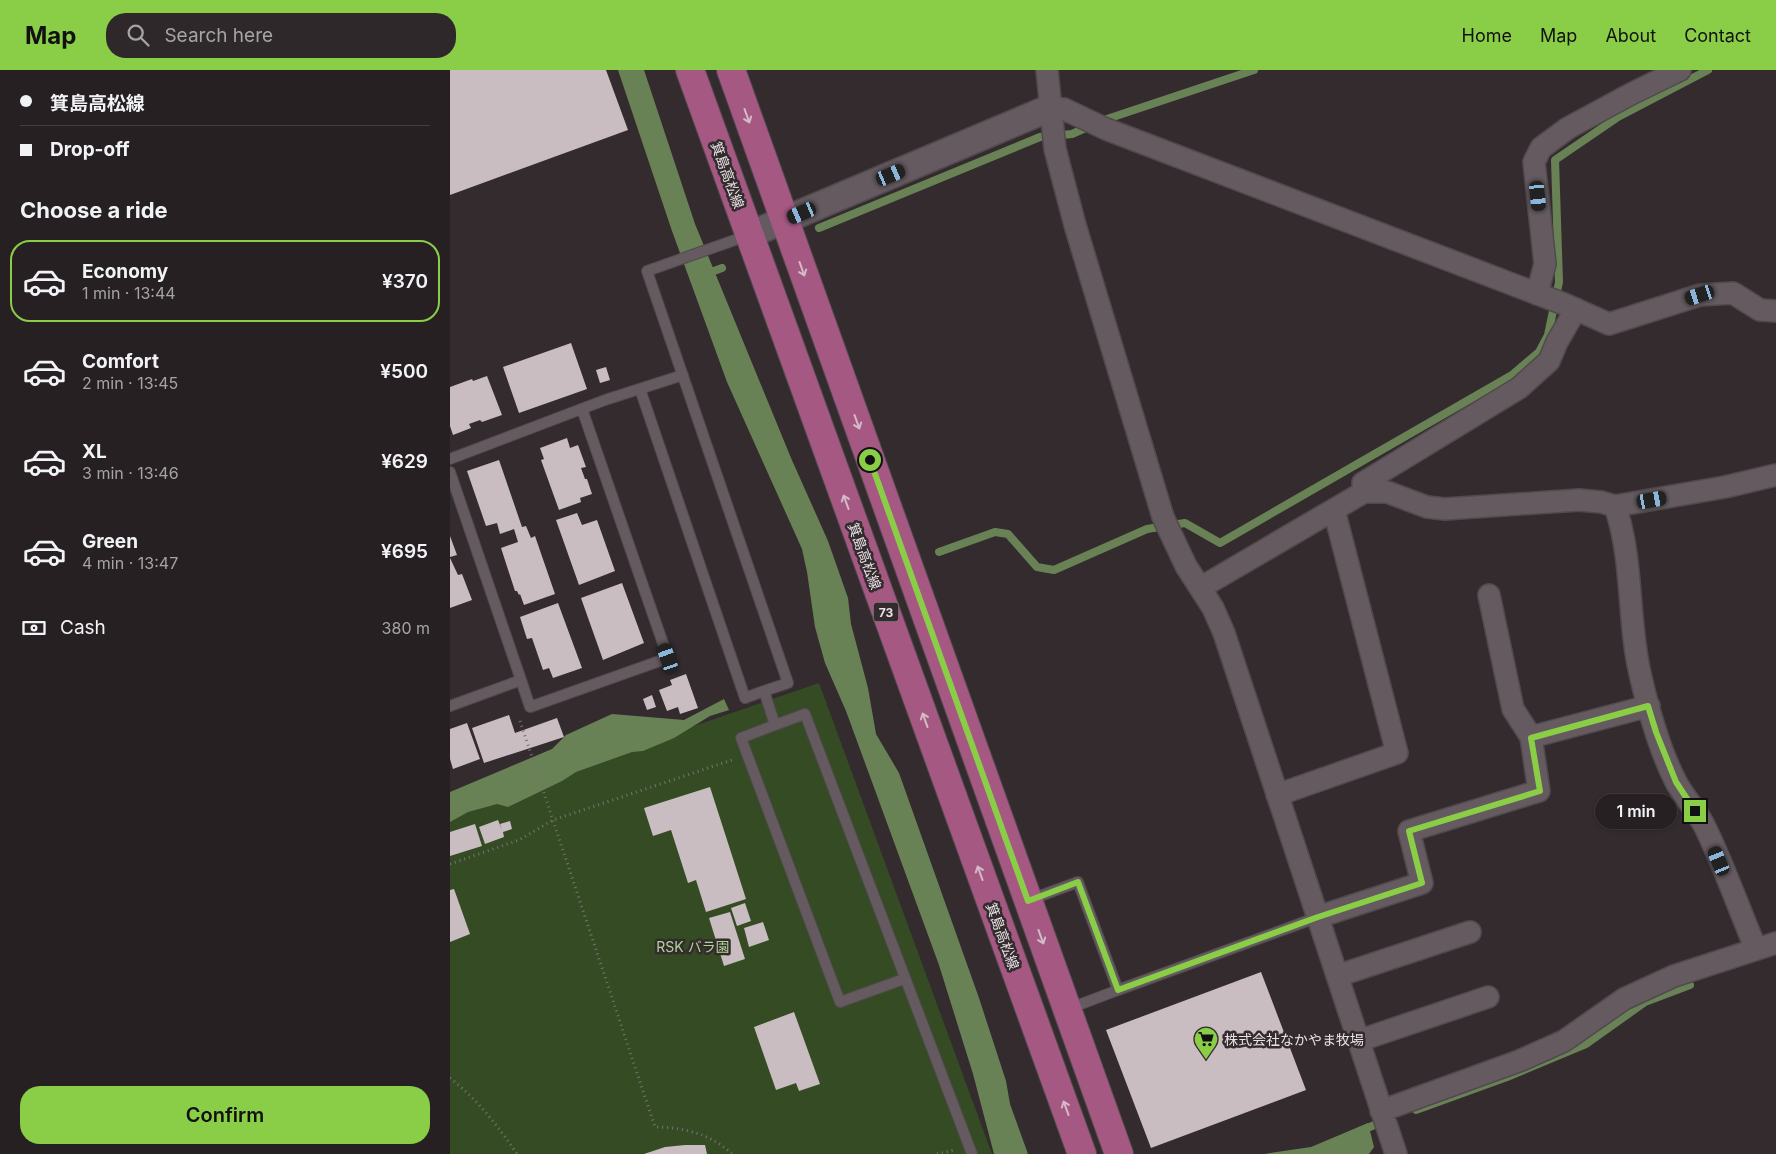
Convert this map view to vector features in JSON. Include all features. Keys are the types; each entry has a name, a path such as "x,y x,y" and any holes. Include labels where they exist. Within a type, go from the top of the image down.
{"main road":[{"name":"箕島高松線","path":"690,70 1082,1154"},
{"path":"730,70 1119,1154"}],"street":[{"path":"1047,70 1055,149 1075,225 1163,517 1186,566 1213,608 1224,633 1396,1154"},
{"path":"1536,294 1545,264 1534,162 1541,148 1568,128 1680,70"},
{"path":"749,235 1051,116 1064,109 1106,129 1570,306 1609,324 1700,295 1733,293 1760,310 1776,311"},
{"path":"1364,492 1363,483 1519,388 1535,375 1550,361 1570,306"},
{"path":"1200,588 1364,492 1388,492 1427,507 1445,510 1579,500 1601,502 1615,506 1725,487 1776,474"},
{"path":"1384,1118 1564,1041 1624,1000 1674,976 1766,946 1704,825 1676,782 1656,732 1640,677 1631,622 1628,568 1615,506"},
{"path":"1277,795 1397,753 1334,510"},
{"path":"1318,917 1422,883 1409,831 1540,791 1531,738 1512,709 1490,595"},
{"path":"1531,738 1648,706"},
{"path":"1337,976 1470,932"},
{"path":"1358,1041 1488,997"}],"lane":[{"path":"640,389 745,698 767,700 788,683 647,271 749,235"},
{"path":"450,460 582,409 683,375"},
{"path":"450,472 530,707 668,658 582,409"},
{"path":"450,706 521,680"},
{"path":"767,700 775,725"},
{"path":"904,978 840,1002 741,738 805,714 972,1154"},
{"path":"1028,901 1078,882 1118,990"},
{"path":"1067,1009 1318,917"}],"path":[{"path":"530,707 520,722 655,1127 676,1127 702,1134 726,1148 732,1154"},
{"path":"450,864 519,840 553,820 747,756"},
{"path":"450,1078 462,1087 500,1128 517,1154"}],"green space":[{"name":"RSK バラ園","path":"819,683 992,1154 450,1154 450,810"}],"shaded area":[{"path":"618,70 644,70 695,224 791,458 828,541 848,598 851,624 868,688 876,734 899,773 979,998 1006,1081 1010,1104 1028,1154 994,1154 973,1074 939,965 846,711 825,663 815,627 802,549 727,382 672,231"},
{"path":"724,699 729,710 710,716 674,738 643,751 632,752 576,772 562,781 508,807 497,804 468,812 450,822 450,792 552,749 566,735 612,714 684,720"},
{"path":"1368,1123 1374,1147 1369,1154 1264,1154 1311,1147"}],"building":[{"path":"450,70 606,70 628,130 450,195"},
{"path":"571,343 587,389 519,413 503,367"},
{"path":"606,367 610,380 600,383 596,370"},
{"path":"487,376 502,415 469,424 471,428 453,435 450,426 450,387"},
{"path":"567,438 570,448 578,445 586,467 581,468 592,494 580,498 581,502 559,510 541,460 544,459 540,448"},
{"path":"499,460 522,527 526,526 531,538 535,536 555,594 524,605 520,594 515,591 501,548 518,542 514,529 500,534 497,523 486,526 467,471"},
{"path":"577,513 582,525 597,520 615,571 579,585 556,520"},
{"path":"450,536 457,555 450,557"},
{"path":"450,558 458,575 462,574 472,600 450,608"},
{"path":"622,583 644,643 603,660 581,598"},
{"path":"558,603 582,668 553,678 549,668 543,670 532,638 527,639 520,617"},
{"path":"686,674 698,708 680,714 678,707 667,711 659,690 672,685 670,680"},
{"path":"652,695 656,707 647,710 643,699"},
{"path":"509,715 515,733 557,718 564,737 484,763 472,728"},
{"path":"467,723 480,759 453,769 450,759 450,729"},
{"path":"710,787 746,899 706,912 696,880 688,883 671,830 653,836 644,808"},
{"path":"498,820 502,830 500,824 510,821 512,829 503,832 504,837 485,844 479,827"},
{"path":"475,824 482,846 450,856 450,832"},
{"path":"454,889 470,934 450,942 450,890"},
{"path":"745,903 751,921 737,926 731,908"},
{"path":"730,912 745,959 724,966 709,918"},
{"path":"763,922 769,940 749,947 744,928"},
{"name":"株式会社なかやま牧場","path":"1261,972 1306,1090 1151,1148 1106,1030"},
{"path":"794,1012 820,1084 799,1091 796,1083 776,1090 754,1027"},
{"path":"705,1145 707,1154 644,1154 665,1147"}],"waterway":[{"path":"1101,121 1254,70"},
{"path":"939,552 995,532 1008,534 1037,567 1054,570 1147,529 1185,523 1220,543 1512,375 1539,352 1548,335 1559,282 1555,160 1618,117 1708,70"},
{"path":"819,228 1040,137 1072,134 1090,126"},
{"path":"706,274 722,268"},
{"path":"1416,1110 1507,1077 1586,1044 1645,1002 1690,985"},
{"path":"1360,1131 1384,1121"}],"place":[{"name":"株式会社なかやま牧場","path":"1206,1060"}],"route":[{"path":"870,460 1028,901 1078,882 1118,990 1318,917 1422,883 1409,831 1540,791 1531,738 1648,706 1676,782 1695,811"}]}
